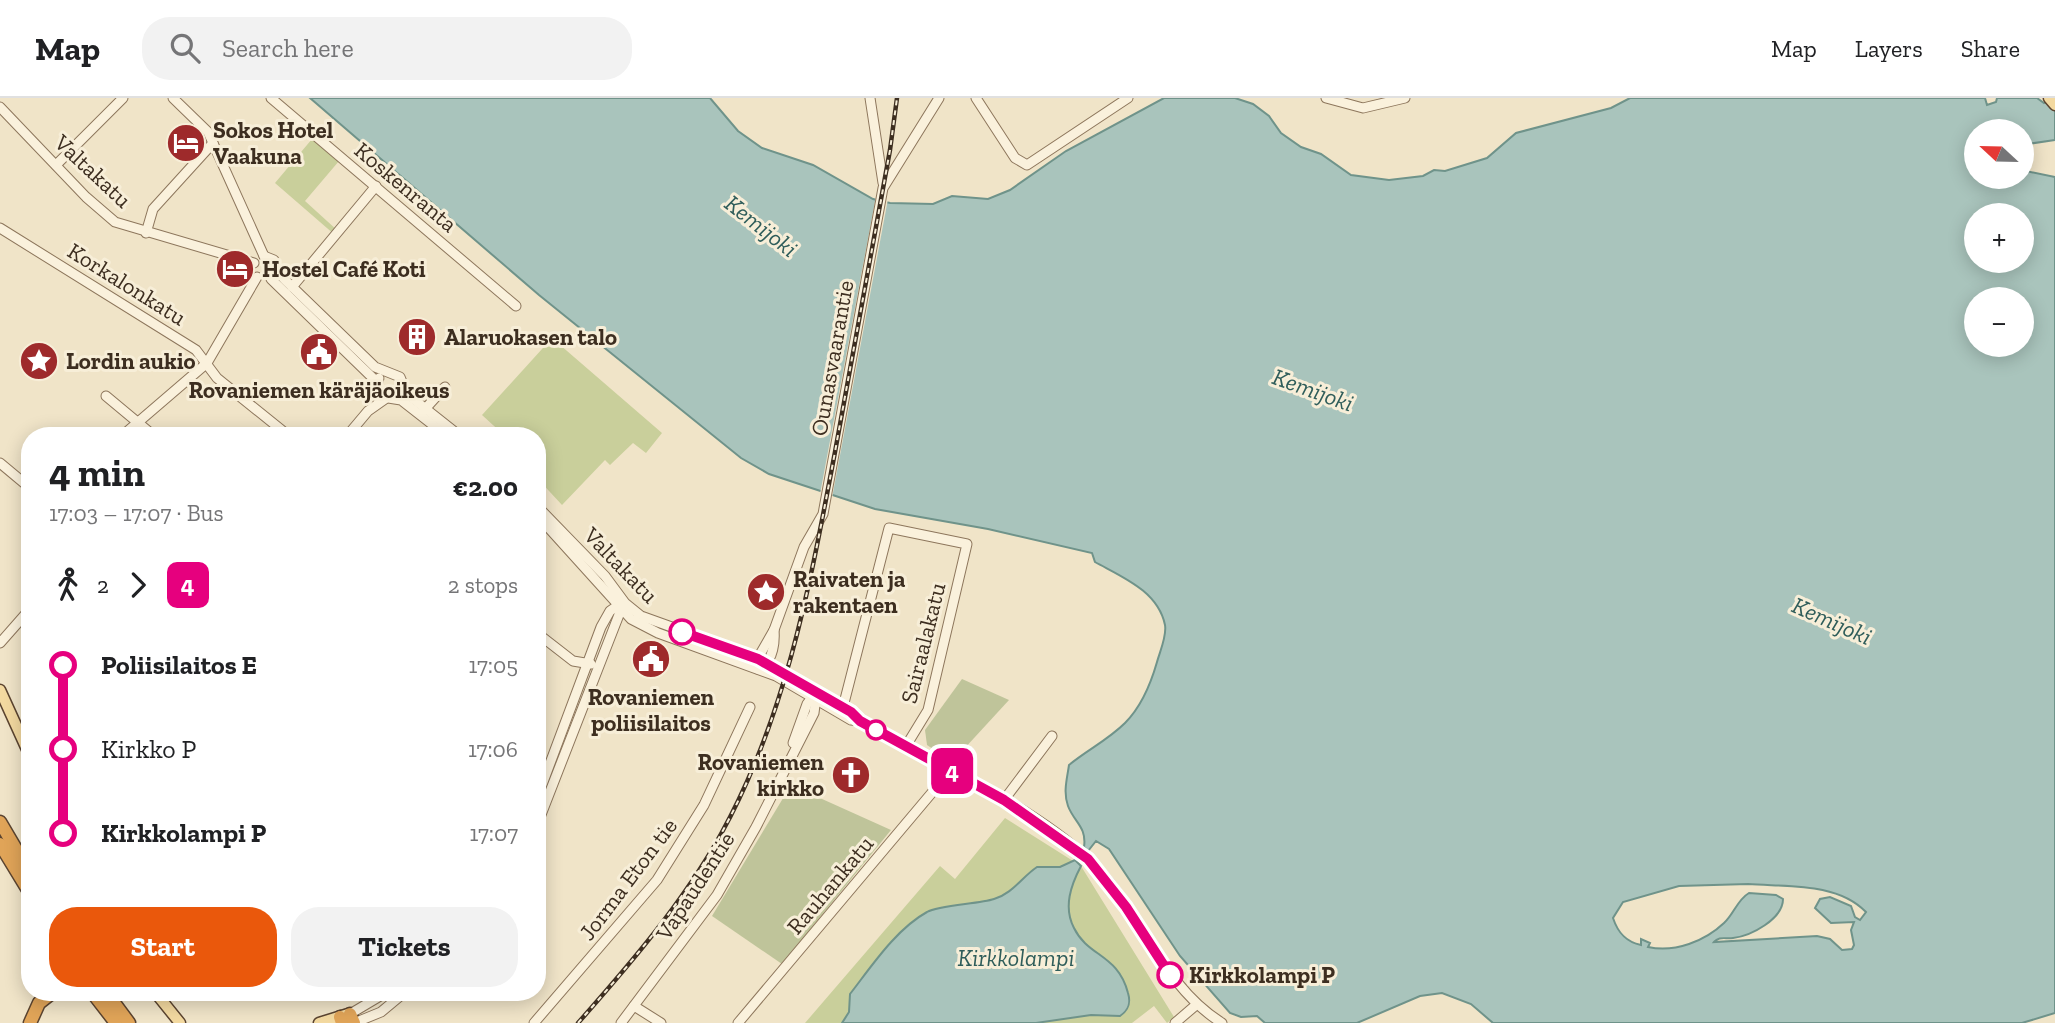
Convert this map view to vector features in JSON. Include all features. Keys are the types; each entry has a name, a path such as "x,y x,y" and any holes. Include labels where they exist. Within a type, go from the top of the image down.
{"highway":[{"path":"0,821 21,857"},
{"path":"0,844 21,878"},
{"path":"30,1023 42,1001"},
{"path":"94,1001 103,1007"},
{"path":"99,1001 116,1023"},
{"path":"113,1001 130,1023"}],"main road":[{"path":"2049,98 2055,106"},
{"path":"0,690 21,736"},
{"path":"162,1001 180,1023"},
{"path":"319,1023 349,1020"}],"street":[{"path":"56,165 123,98"},
{"path":"173,98 202,125 213,142 264,256 274,260 274,275 366,368 384,393 407,404 436,427"},
{"name":"Koskenranta","path":"271,98 516,306"},
{"path":"870,98 883,188"},
{"name":"Ounasvaarantie","path":"758,664 774,630 804,547 823,514 883,188 939,98"},
{"path":"976,98 1015,158 1027,165 1128,98"},
{"path":"1330,99 1363,108 1405,98"},
{"name":"Valtakatu","path":"0,107 115,222 254,263"},
{"path":"146,233 153,209 213,142"},
{"path":"880,163 889,167 898,164"},
{"path":"292,287 376,186"},
{"name":"Korkalonkatu","path":"0,228 196,350 217,378 278,427"},
{"path":"257,277 253,271 254,263 264,256"},
{"path":"257,277 274,275 292,287 374,367 400,377 407,394 448,427"},
{"path":"133,427 207,363 257,277"},
{"path":"384,393 386,373"},
{"path":"355,427 384,393 403,386"},
{"path":"425,409 445,387"},
{"path":"106,396 144,427"},
{"path":"0,463 21,480"},
{"name":"Valtakatu","path":"546,515 605,576 621,606"},
{"name":"Valtakatu","path":"546,525 621,606 656,624 758,664 767,663 815,696"},
{"name":"Sairaalakatu","path":"843,707 888,528 967,544 928,710 906,746"},
{"path":"546,802 621,606"},
{"path":"546,775 601,627 621,606"},
{"path":"0,643 21,619"},
{"name":"Ounasvaarantie","path":"767,663 775,641 774,630"},
{"path":"546,640 573,661 585,666 600,662"},
{"path":"758,664 851,720 860,721"},
{"path":"815,696 843,707 860,721 1004,800 1088,859 1126,907 1170,975 1196,1004 1222,1023"},
{"name":"Vapaudentie","path":"621,1023 717,895 769,803 814,713 815,696"},
{"name":"Jorma Eton tie","path":"534,1023 657,880 698,816 750,707"},
{"path":"1004,800 1052,736"},
{"path":"559,743 565,753"},
{"path":"554,755 565,753"},
{"name":"Rauhankatu","path":"738,1023 951,771"},
{"path":"349,1020 375,1001"},
{"path":"349,1020 381,1012 394,1001"},
{"path":"1175,1023 1196,1004"},
{"path":"634,1006 661,1023"}],"green space":[{"path":"312,139 339,161 305,201 338,231 335,235 275,183"},
{"path":"552,338 662,433 646,453 633,443 610,465 605,460 562,505 546,488 546,427 495,427 482,415"},
{"path":"962,679 1009,700 952,762 927,745 925,730"},
{"path":"791,785 891,830 782,964 712,916"},
{"name":"Kirkkolampi","path":"1005,818 1081,866 1174,1017 1167,1023 1154,1006 1132,1023 805,1023 940,866 955,879"}],"water":[{"name":"Kemijoki","path":"310,98 710,98 738,131 762,148 813,165 873,199 890,203 933,204 952,196 988,199 1010,190 1066,151 1164,98 1235,98 1253,104 1269,116 1281,133 1301,147 1321,154 1351,175 1389,180 1423,176 1434,170 1445,171 1487,158 1516,133 1611,108 1630,98 1985,98 1987,105 1996,102 1997,98 2037,98 2044,103 2055,98 2055,140 2034,143 2034,119 1964,119 1964,189 2034,189 2034,173 2055,177 2055,1013 2022,1023 1493,1023 1471,1004 1442,993 1420,996 1357,1023 1265,1023 1257,1016 1241,1017 1230,1013 1180,956 1109,849 1096,841 1088,851 1084,847 1084,834 1071,812 1066,796 1069,765 1112,735 1131,717 1141,702 1163,644 1165,625 1155,603 1137,586 1095,562 1092,553 988,529 875,509 769,474 741,458 539,295","holes":["1748,884 1811,888 1841,895 1854,902 1866,912 1860,920 1855,917 1851,906 1830,897 1820,899 1815,908 1831,923 1854,922 1851,930 1854,945 1852,949 1842,950 1830,939 1817,936 1714,942 1720,938 1740,937 1772,920 1782,906 1783,899 1776,895 1749,893 1716,929 1699,940 1679,947 1648,947 1650,943 1641,939 1641,945 1636,944 1620,932 1613,918 1623,902 1679,886"]},
{"name":"Kirkkolampi","path":"1075,860 1081,866 1070,896 1071,920 1080,938 1110,963 1123,980 1129,1003 1120,1016 1091,1015 1036,1023 842,1023 849,1012 850,994 885,949 916,919 933,910 1000,897 1037,867 1060,867"}],"pier":[{"path":"876,196 888,199 832,498 820,494"}],"railway":[{"path":"578,1023 654,933 690,885 721,834 763,743 793,648 826,501 890,150 897,98"}],"bus line":[{"name":"4","path":"682,632 746,653 807,684 857,716 860,721 1004,800 1044,826 1088,859 1098,870 1126,907 1170,975"}],"place":[{"name":"Sokos Hotel Vaakuna","path":"186,143"},
{"name":"Hostel Café Koti","path":"235,269"},
{"name":"Alaruokasen talo","path":"417,337"},
{"name":"Rovaniemen käräjäoikeus","path":"319,352"},
{"name":"Lordin aukio","path":"39,361"},
{"name":"Raivaten ja rakentaen","path":"766,592"},
{"name":"Rovaniemen poliisilaitos","path":"651,659"},
{"name":"Rovaniemen kirkko","path":"851,775"},
{"name":"Kirkkolampi P","path":"1170,975"}]}
